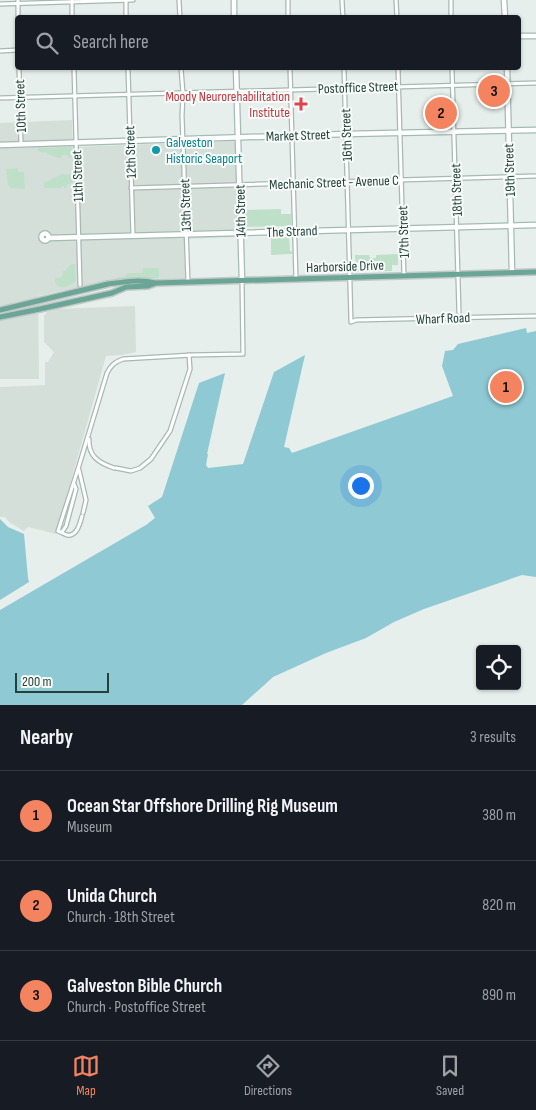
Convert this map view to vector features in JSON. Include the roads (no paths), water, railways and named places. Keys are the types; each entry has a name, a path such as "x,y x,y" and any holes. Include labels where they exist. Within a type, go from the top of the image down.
{"main road":[{"path":"234,0 234,15"},
{"path":"504,0 505,15"},
{"path":"521,36 536,36"},
{"name":"14th Street","path":"236,70 242,281"},
{"name":"19th Street","path":"506,70 512,272"},
{"name":"Market Street","path":"0,145 292,135 536,130"},
{"name":"The Strand","path":"48,238 536,225"},
{"name":"Harborside Drive","path":"0,310 108,284 124,282 242,281 536,272"},
{"name":"Harborside Drive","path":"1,317 126,288 148,286 156,283"},
{"path":"39,300 40,309"},
{"path":"0,310 1,317"}],"street":[{"path":"126,0 126,15"},
{"path":"0,4 133,0"},
{"path":"179,0 180,15"},
{"path":"288,0 288,15"},
{"path":"342,0 343,15"},
{"path":"396,0 397,15"},
{"path":"450,0 451,15"},
{"path":"18,2 18,15"},
{"path":"72,2 72,15"},
{"path":"0,51 15,50"},
{"name":"10th Street","path":"19,70 21,144"},
{"name":"11th Street","path":"74,70 80,285"},
{"name":"12th Street","path":"128,70 133,236"},
{"name":"13th Street","path":"181,70 188,282"},
{"path":"290,70 296,279"},
{"name":"16th Street","path":"344,70 351,322"},
{"name":"17th Street","path":"398,70 404,276"},
{"name":"18th Street","path":"452,70 459,313"},
{"name":"Postoffice Street","path":"0,98 536,83"},
{"name":"Mechanic Street - Avenue C","path":"131,188 536,176"},
{"name":"14th Street","path":"189,355 243,354 242,281"},
{"name":"Wharf Road","path":"351,322 356,320 536,316"},
{"path":"78,469 86,500 78,529 72,534 67,535 60,532 72,488 107,373 110,366 123,359 189,355 190,369 170,432 151,459 140,468 131,471 98,462 89,446 89,433"}],"water":[{"path":"526,328 527,333 536,331 536,577 522,575 424,609 394,622 366,638 326,653 273,677 242,705 0,705 0,610 155,518 148,506 162,497 199,383 225,373 206,465 208,468 243,464 274,372 305,355 284,447 289,448 292,453 453,396 442,366 445,351 453,350 458,344"},
{"path":"0,519 8,527 24,534 29,582 0,600"}],"place":[{"name":"Galveston Bible Church","path":"494,91"},
{"name":"Moody Neurorehabilitation Institute","path":"301,104"},
{"name":"Unida Church","path":"441,113"},
{"name":"Galveston Historic Seaport","path":"156,150"},
{"name":"Ocean Star Offshore Drilling Rig Museum","path":"506,387"}]}
